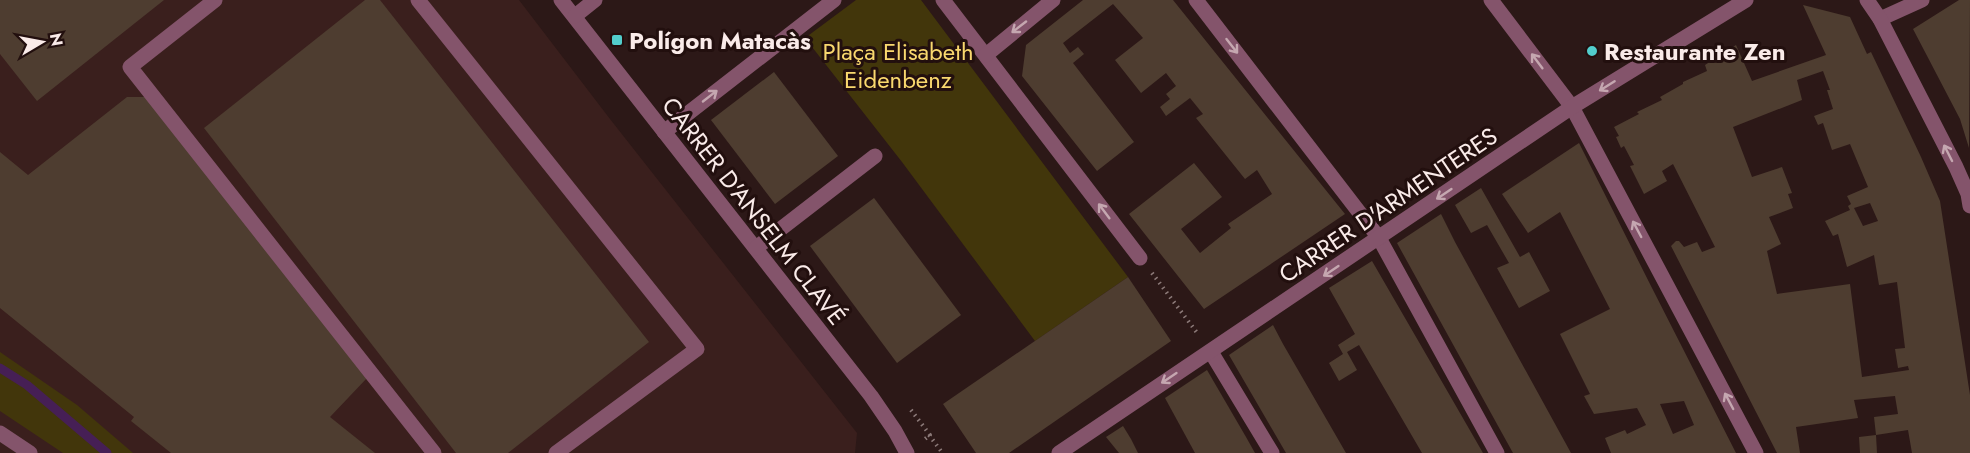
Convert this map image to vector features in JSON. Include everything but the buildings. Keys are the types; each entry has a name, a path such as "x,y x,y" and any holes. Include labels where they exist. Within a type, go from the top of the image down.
{"street":[{"path":"215,0 130,67 434,453"},
{"path":"418,0 698,349 556,453"},
{"name":"CARRER D'ANSELM CLAVÉ","path":"561,0 876,403 895,430 907,453"},
{"path":"575,16 595,0"},
{"path":"664,132 834,0"},
{"path":"943,0 1140,258"},
{"path":"986,55 1053,0"},
{"path":"1196,0 1379,238 1497,453"},
{"path":"1491,0 1572,107 1756,453"},
{"name":"CARRER D'ARMENTERES","path":"1059,453 1572,107 1746,0"},
{"path":"1867,0 1880,19 1956,167 1968,194 1970,207"},
{"path":"1880,19 1922,0"},
{"path":"756,248 875,156"},
{"path":"1211,352 1272,453"},
{"path":"0,433 30,453"}],"path":[{"path":"1140,258 1211,352"},
{"path":"915,417 941,451 939,453"},
{"path":"922,441 929,435"}],"shaded area":[{"path":"0,0 519,0 857,433 855,453 0,453"}],"green space":[{"name":"Plaça Elisabeth Eidenbenz","path":"856,0 921,0 1128,277 1035,341 902,162 805,38"},
{"path":"0,352 77,405 133,453 63,453 0,411"}],"waterway":[{"path":"0,368 27,385 107,453"}],"place":[{"name":"Polígon Matacàs","path":"617,40"},
{"name":"Restaurante Zen","path":"1592,51"}]}
